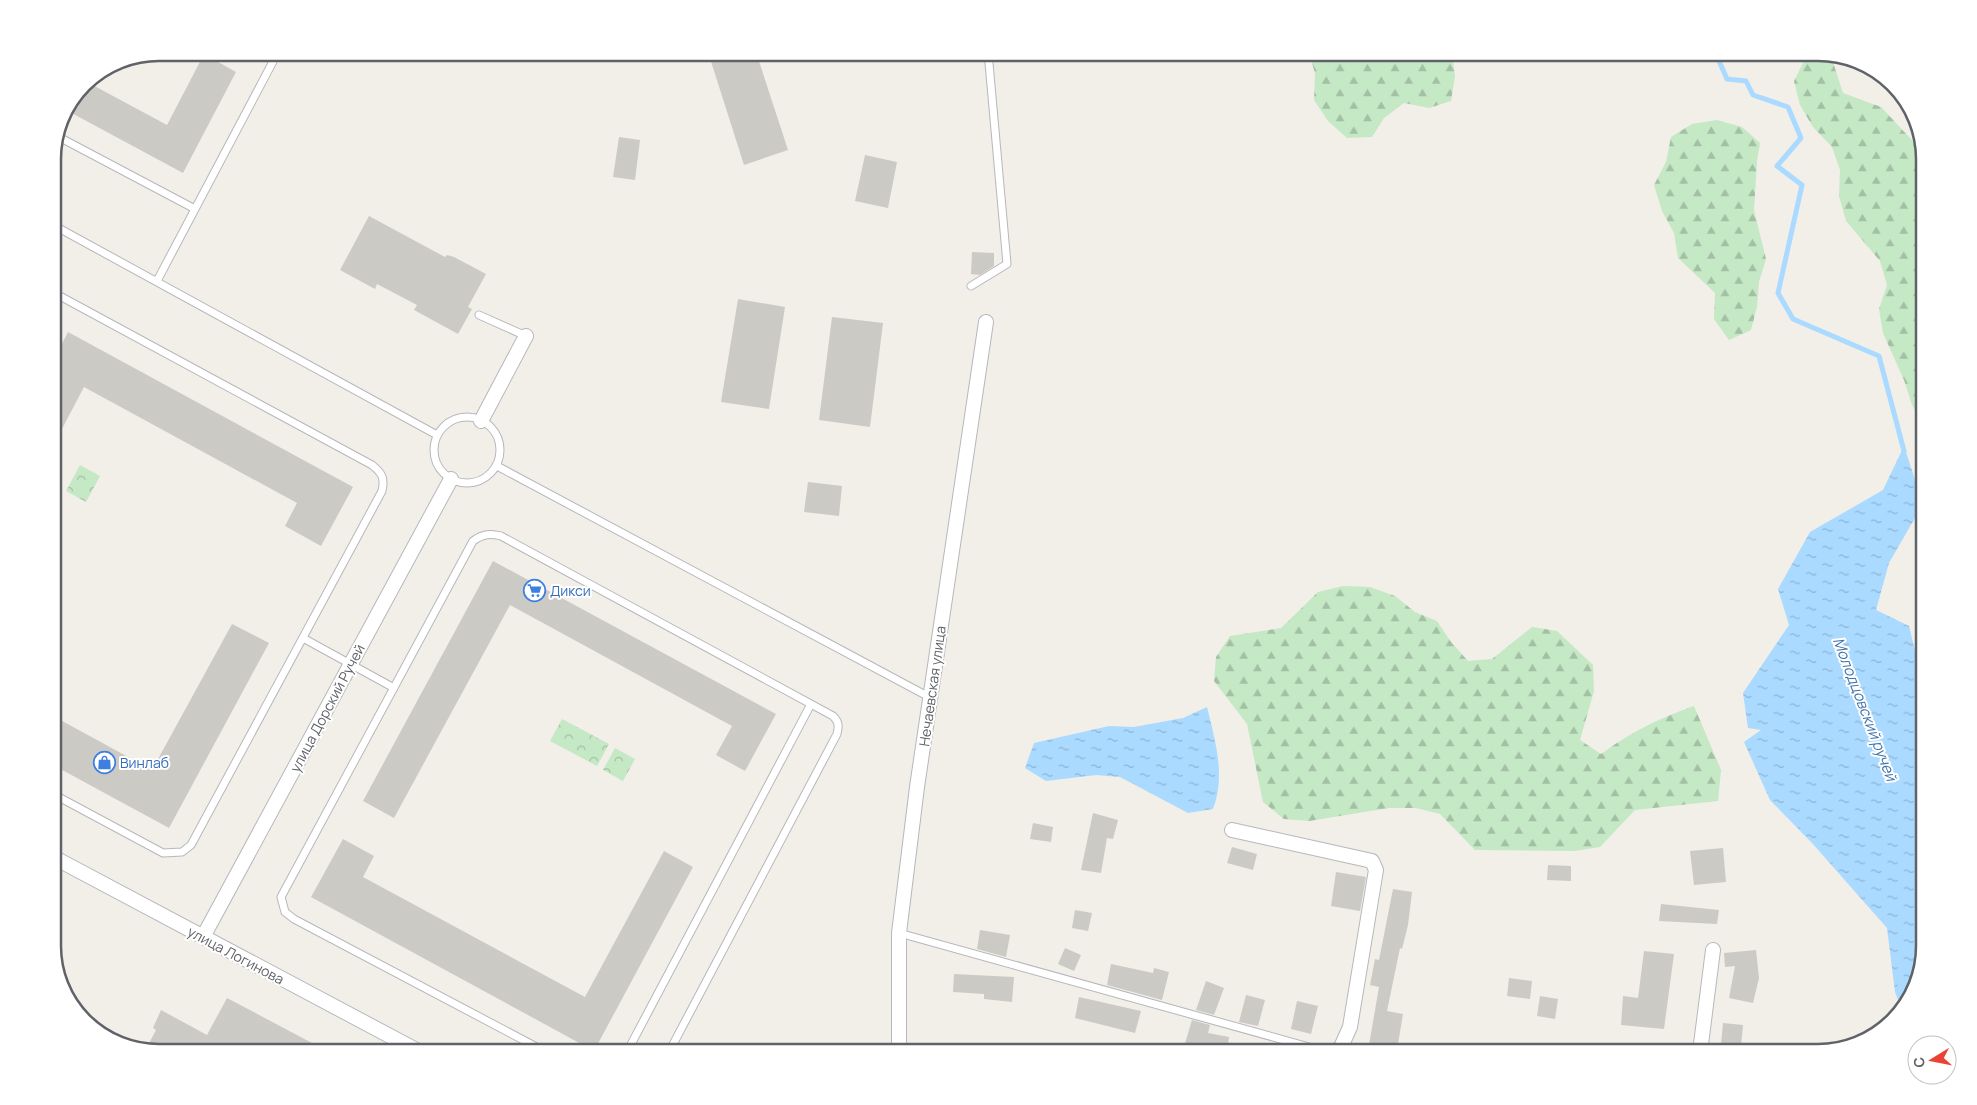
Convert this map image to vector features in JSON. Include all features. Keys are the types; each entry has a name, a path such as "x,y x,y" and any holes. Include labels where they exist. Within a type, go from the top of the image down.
{"street":[{"name":"Нечаевская улица","path":"899,1044 899,933 930,698 986,322"},
{"path":"481,421 526,336"},
{"name":"улица Дорский Ручей","path":"203,937 451,479"},
{"path":"1232,830 1372,861 1376,870 1350,1027 1342,1044"},
{"name":"улица Логинова","path":"61,861 405,1044"},
{"path":"1701,1044 1713,950"}],"lane":[{"path":"157,281 273,61"},
{"path":"971,286 1007,264 989,61"},
{"path":"63,139 195,209"},
{"path":"61,229 437,435"},
{"path":"61,296 381,472 384,481 382,490 191,845 182,852 174,854 163,853 61,798"},
{"path":"479,315 526,336"},
{"path":"470,417 481,421 494,430 498,438 500,448 497,466 484,479 473,483 462,483 451,479 437,464 434,454 437,435 451,421 460,418 470,417"},
{"path":"497,466 930,698"},
{"path":"531,1044 294,919 285,912 281,897 473,541 480,536 490,533 501,536 811,704 838,721 836,734 672,1044"},
{"path":"303,638 394,688"},
{"path":"631,1044 811,704"},
{"path":"899,933 1298,1044"}],"green space":[{"path":"1311,61 1453,61 1455,76 1451,101 1429,108 1404,103 1384,118 1372,137 1347,138 1328,121 1314,100 1315,73"},
{"path":"1804,61 1833,62 1843,93 1881,107 1914,143 1916,153 1916,412 1883,333 1879,309 1887,285 1880,261 1846,221 1839,196 1840,170 1832,147 1813,127 1800,105 1794,81"},
{"path":"1717,120 1742,127 1760,143 1754,210 1766,259 1759,282 1757,307 1751,330 1729,340 1714,319 1715,293 1678,258 1674,233 1662,211 1654,185 1666,162 1671,137 1692,124"},
{"path":"80,465 100,476 86,502 66,491"},
{"path":"1343,586 1370,587 1395,596 1415,612 1437,621 1451,642 1468,661 1492,659 1532,627 1557,631 1593,665 1594,691 1580,740 1601,754 1646,726 1694,706 1721,770 1718,801 1635,810 1600,847 1575,851 1475,850 1440,814 1416,808 1389,808 1309,821 1284,819 1263,802 1247,724 1214,681 1216,657 1230,636 1281,628 1318,592"},
{"path":"562,719 609,744 597,766 550,741"},
{"path":"615,748 635,759 623,781 603,770"}],"water":[{"path":"1904,446 1916,483 1916,516 1889,563 1876,610 1909,626 1916,655 1916,952 1911,977 1898,1001 1895,992 1887,928 1812,843 1770,800 1744,742 1761,730 1748,728 1743,693 1789,625 1778,589 1810,532 1883,490"},
{"path":"1207,707 1216,745 1219,771 1219,784 1213,809 1188,813 1120,777 1096,775 1046,781 1025,768 1034,743 1109,726 1134,727 1183,718"}],"building":[{"path":"200,61 216,61 236,72 183,173 73,114 95,86 167,125"},
{"path":"711,61 759,61 788,150 744,165"},
{"path":"619,137 640,140 635,180 613,177"},
{"path":"865,155 897,162 888,208 855,201"},
{"path":"369,216 445,257 447,255 454,257 486,274 468,307 472,309 458,334 414,310 417,305 377,284 375,289 340,270"},
{"path":"972,252 994,253 994,266 980,275 971,274"},
{"path":"738,299 785,307 769,409 721,402"},
{"path":"832,317 883,323 870,427 819,420"},
{"path":"68,332 353,487 321,546 285,526 297,503 84,387 61,431 61,346"},
{"path":"808,482 842,486 839,516 804,512"},
{"path":"493,561 776,714 745,771 716,755 732,726 510,605 394,818 363,801"},
{"path":"232,624 269,643 169,828 61,769 61,720 152,770"},
{"path":"1093,813 1118,820 1113,839 1107,838 1101,873 1081,870"},
{"path":"1033,823 1053,827 1051,842 1030,839"},
{"path":"343,839 374,856 363,877 585,997 664,851 693,867 598,1044 581,1044 311,897"},
{"path":"1232,847 1257,854 1253,870 1227,863"},
{"path":"1723,848 1726,882 1694,885 1690,851"},
{"path":"1548,865 1571,866 1571,881 1547,880"},
{"path":"1336,872 1366,877 1360,911 1331,906"},
{"path":"1393,889 1412,892 1408,925 1402,949 1400,948 1387,1011 1403,1014 1398,1044 1369,1044 1379,987 1370,985 1375,959 1379,960"},
{"path":"1661,904 1719,910 1717,924 1659,921"},
{"path":"1075,910 1092,913 1088,931 1072,928"},
{"path":"980,930 1010,935 1006,957 977,949"},
{"path":"1065,948 1081,955 1074,971 1058,964"},
{"path":"1756,950 1759,978 1753,1003 1729,998 1735,966 1725,967 1724,953"},
{"path":"1644,951 1674,954 1664,1029 1621,1025 1623,996 1638,998"},
{"path":"1111,964 1153,973 1154,968 1169,972 1162,1000 1107,985"},
{"path":"954,974 1014,977 1012,1002 984,999 984,994 953,992"},
{"path":"1509,978 1532,981 1530,999 1507,996"},
{"path":"1206,981 1224,988 1214,1015 1196,1010"},
{"path":"1246,995 1265,1000 1258,1026 1239,1022"},
{"path":"1540,996 1558,999 1555,1019 1537,1016"},
{"path":"1079,997 1141,1011 1135,1033 1075,1018"},
{"path":"227,998 314,1044 149,1043 156,1030 153,1028 161,1010 207,1035"},
{"path":"1297,1001 1318,1006 1311,1034 1291,1029"},
{"path":"1192,1020 1210,1025 1208,1033 1229,1037 1228,1044 1185,1044"},
{"path":"1723,1023 1743,1025 1741,1044 1721,1044"}],"waterway":[{"name":"Молодцовский ручей","path":"1719,61 1727,79 1746,81 1753,95 1788,107 1801,138 1777,166 1802,185 1778,293 1793,319 1879,356 1904,451"}],"place":[{"name":"Дикси","path":"534,590"},
{"name":"Винлаб","path":"104,762"}]}
